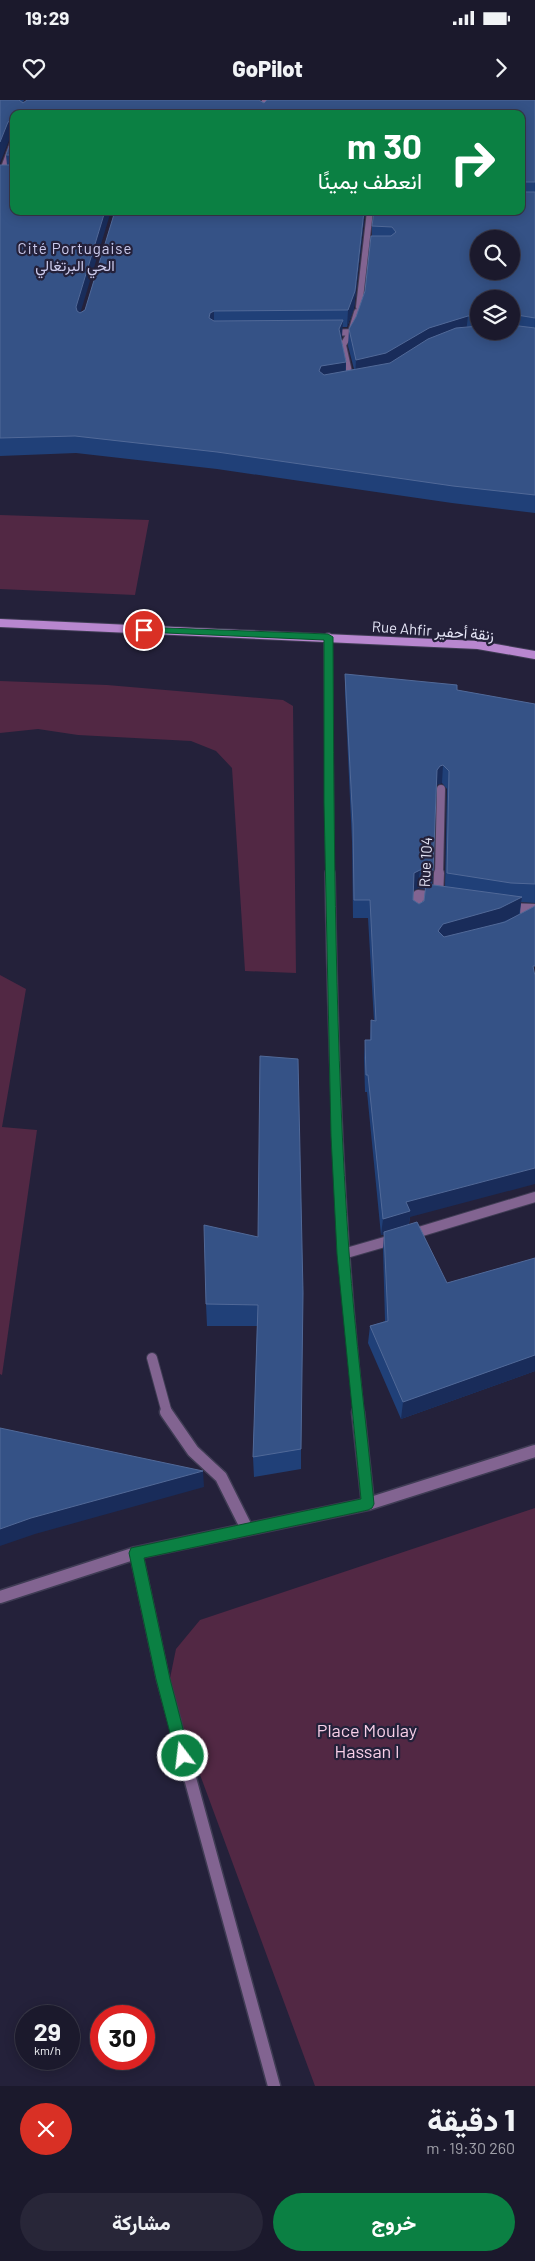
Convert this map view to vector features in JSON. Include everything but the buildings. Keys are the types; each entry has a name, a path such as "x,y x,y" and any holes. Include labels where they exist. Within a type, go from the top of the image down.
{"street":[{"path":"3,176 10,153"},
{"path":"351,381 343,345 351,332 358,309 370,215"},
{"path":"366,247 374,247"},
{"path":"322,333 351,332"},
{"path":"341,383 360,380"},
{"name":"Rue Ahfir زنقة أحفير","path":"0,623 478,645 535,655"},
{"path":"328,637 332,992 337,1136 343,1254 368,1504"},
{"name":"Rue 104","path":"417,915 418,895 441,898 442,788"},
{"path":"498,906 535,908"},
{"path":"343,1254 535,1197"},
{"path":"152,1358 165,1410 193,1451 221,1477 247,1529"},
{"path":"0,1597 136,1553 368,1504 535,1452"},
{"path":"136,1553 165,1688 274,2086"}],"green space":[{"path":"0,515 149,520 135,595 0,589"},
{"path":"0,681 107,685 283,700 293,706 296,973 245,971 232,768 216,751 191,741 78,735 38,729 0,733"},
{"path":"0,975 26,989 2,1127 37,1130 2,1375 0,1374"},
{"name":"Place Moulay Hassan I","path":"535,1508 535,2086 315,2086 168,1688 176,1649 200,1620"}],"district":[{"name":"Cité Portugaise الحي البرتغالي","path":"75,256"}],"route":[{"path":"144,630 328,637 332,992 337,1136 343,1254 368,1504 136,1553 163,1679 183,1756"}]}
